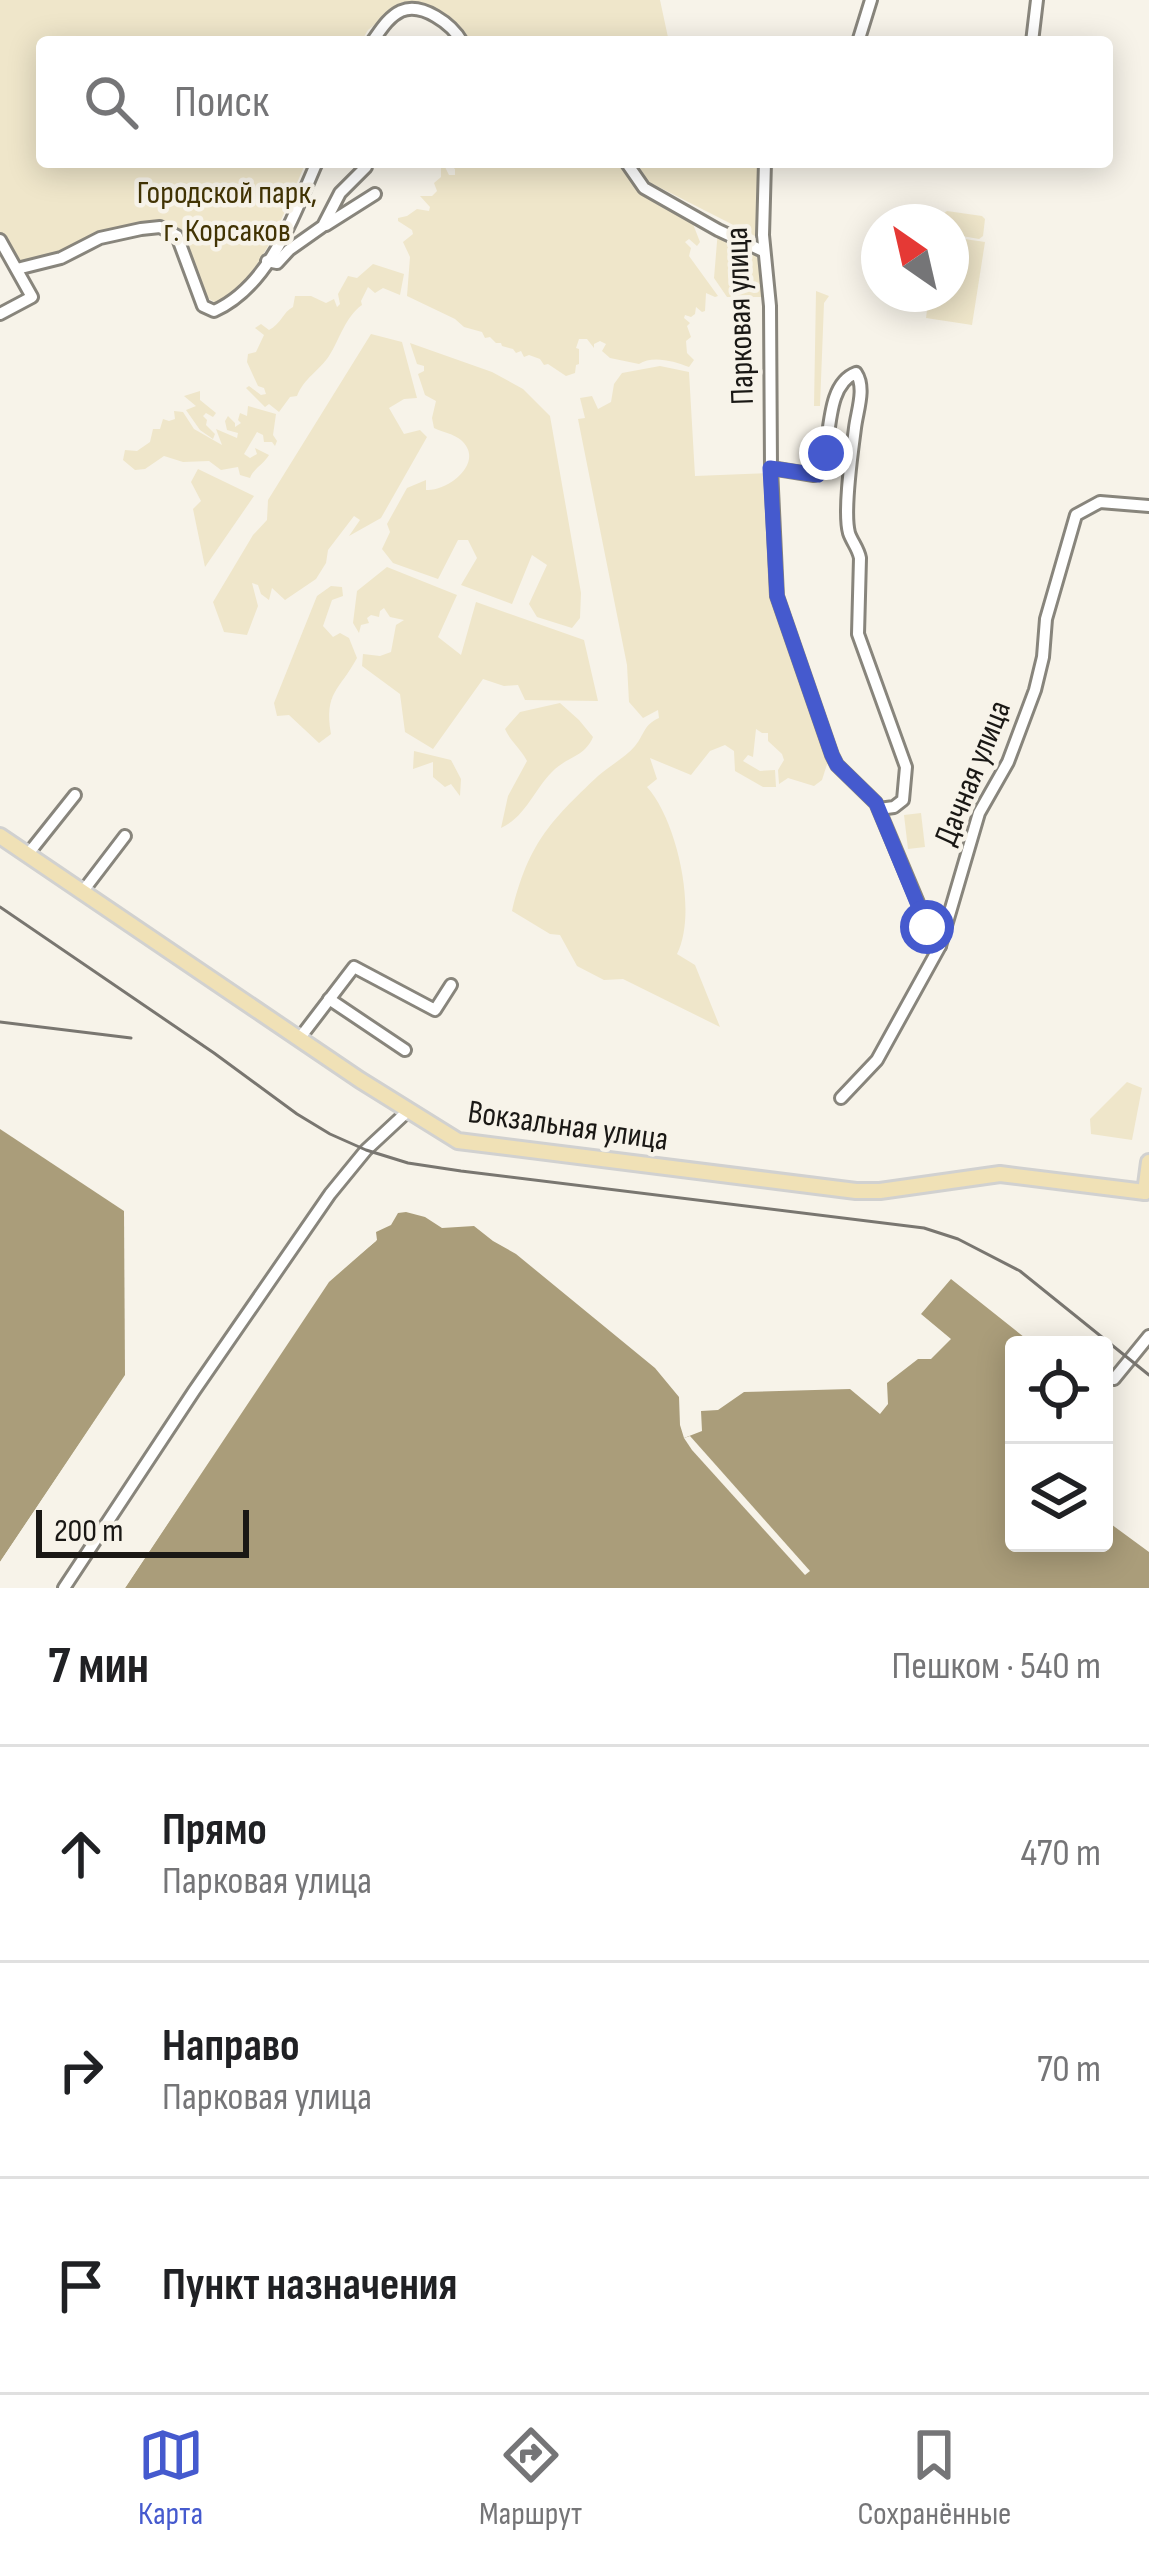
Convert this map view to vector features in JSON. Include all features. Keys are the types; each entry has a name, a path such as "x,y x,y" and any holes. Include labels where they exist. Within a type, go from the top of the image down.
{"main road":[{"name":"Вокзальная улица","path":"0,836 447,1136 473,1144 828,1189 880,1191 1000,1174 1147,1195"},
{"path":"1147,1195 1149,1162"}],"street":[{"path":"861,36 871,0"},
{"path":"1033,36 1037,0"},
{"path":"377,36 403,10 418,9 459,36"},
{"path":"19,274 100,238 160,227 177,236 202,306 214,311 242,293 267,261 314,168"},
{"path":"323,226 340,193 365,168"},
{"path":"630,168 644,188 764,251"},
{"name":"Парковая улица","path":"765,168 777,596 837,765 879,809 920,910 940,946"},
{"path":"267,261 277,263 323,226 375,194"},
{"path":"0,240 32,297 0,314"},
{"path":"770,468 821,472 836,387 856,374 862,383 848,522 860,558 858,634 906,767 903,800 879,809"},
{"name":"Дачная улица","path":"841,1098 877,1060 940,946 979,813 1008,763 1035,690 1046,619 1076,515 1100,502 1149,506"},
{"path":"28,854 74,795"},
{"path":"83,891 125,836"},
{"path":"299,1039 354,967 435,1010 451,985"},
{"path":"329,999 405,1050"},
{"path":"64,1588 329,1194 359,1157 409,1110"},
{"path":"1114,1379 1149,1336"}],"green space":[{"name":"Городской парк, г. Корсаков","path":"0,0 660,0 668,36 466,36 442,13 403,2 364,36 36,36 36,168 303,168 259,261 247,278 216,303 206,297 182,232 164,224 147,224 17,267 0,236"},
{"path":"441,168 449,175 455,175 455,169 623,168 641,194 693,224 700,242 697,246 689,239 685,242 691,248 689,256 718,296 706,293 705,311 696,307 691,317 685,315 691,337 686,341 687,353 694,360 689,367 663,360 639,364 610,358 602,351 606,344 600,341 594,348 587,339 579,339 579,364 575,373 566,376 407,296 410,257 403,242 413,234 398,218 417,209 429,211 420,196 437,191 434,183 441,177"},
{"path":"640,168 760,168 755,236 649,182"},
{"path":"969,214 985,219 979,239 969,237"},
{"path":"718,230 755,254 763,297 727,297 714,278"},
{"path":"969,240 985,242 972,325 926,318 927,312 969,312"},
{"path":"373,264 404,274 400,295 383,288 375,293 368,287 362,305 329,356 297,396 290,397 279,412 269,404 265,407 246,388 266,394 247,362 264,335 255,328 261,324 269,330 273,327 293,307 295,296 326,303 334,299 337,307 348,276 357,278"},
{"path":"816,291 829,296 824,303 820,406 814,406"},
{"path":"371,334 402,342 417,398 389,408 404,434 420,430 427,437 381,518 349,536 360,520 354,516 328,550 316,579 285,600 272,588 269,600 252,583 258,606 247,635 224,632 213,602 267,520 268,500"},
{"path":"410,343 492,372 523,389 550,416 581,593 580,618 572,628 537,617 529,604 547,565 532,555 512,604 461,585 477,558 468,540 458,540 438,579 393,563 382,549 390,532 387,524 407,488 426,480 426,490 444,486 461,474 469,457 461,440 434,428 436,401 425,395 418,374 424,366 417,364"},
{"path":"660,366 689,372 695,476 767,473 771,597 829,758 822,780 814,786 788,778 779,784 782,754 768,741 768,733 756,729 753,757 748,755 743,761 760,771 775,770 776,787 763,787 735,771 734,751 725,745 710,751 691,775 650,758 657,779 647,787 667,821 685,892 683,936 677,954 695,965 720,1027 623,979 604,980 577,966 560,935 512,911 533,851 553,822 659,718 658,710 643,718 629,702 627,665 578,419 585,418 580,398 592,396 598,409 611,402 622,373"},
{"path":"200,391 200,400 216,413 203,416 215,434 213,439 186,410 196,406 184,396"},
{"path":"248,406 276,414 273,435 277,441 275,446 264,442 257,432 244,454 250,458 257,454 255,448 269,455 250,478 240,475 238,467 221,470 209,461 183,462 164,456 135,470 123,460 125,450 137,451 150,442 153,429 160,429 163,419 175,419 174,411 183,412 194,429 222,445 216,429 237,438 238,433 227,430 225,421 228,416 235,427 241,423 240,413 247,416"},
{"path":"198,469 254,496 205,567 193,509 201,501 191,482"},
{"path":"387,567 457,595 438,637 461,655 476,602 584,640 598,701 525,700 518,685 483,679 433,749 405,732 400,694 362,666 363,654 391,652 396,625 404,620 390,617 384,608 379,617 367,618 369,623 361,625 359,633 353,623 357,591"},
{"path":"331,586 342,587 343,596 332,600 323,626 333,637 340,633 349,638 357,658 331,700 331,734 319,743 289,715 277,716 274,703 317,596"},
{"path":"560,703 593,737 581,752 555,769 518,816 501,828 508,796 527,761 505,729 520,712"},
{"path":"414,751 451,760 461,779 460,796 451,784 445,787 433,777 433,762 413,769"},
{"path":"921,813 925,847 908,849 904,815"},
{"path":"1127,1082 1142,1088 1132,1140 1091,1134 1090,1119"}],"shaded area":[{"path":"0,1129 124,1211 125,1375 0,1562"},
{"path":"398,1213 425,1217 442,1228 474,1226 516,1254 655,1368 679,1397 684,1438 702,1431 701,1411 718,1410 744,1392 850,1389 880,1414 888,1404 887,1383 918,1359 931,1359 951,1339 921,1314 951,1279 1023,1336 1005,1336 1005,1552 1113,1552 1113,1526 1149,1552 1149,1588 125,1588 329,1282 377,1240 376,1232 391,1225"}],"pier":[{"path":"128,1207 131,1377 0,1568 129,1370"},
{"path":"370,1238 376,1241 328,1280 125,1588 119,1588 324,1279"},
{"path":"690,1436 810,1571 805,1575 692,1450 684,1438"}],"railway":[{"path":"0,907 297,1114 366,1150 408,1163 461,1171 924,1228 958,1239 1020,1271 1149,1375"},
{"path":"0,1022 131,1038"}],"route":[{"path":"826,453 818,475 770,468 777,596 832,755 876,803 927,927"}]}
